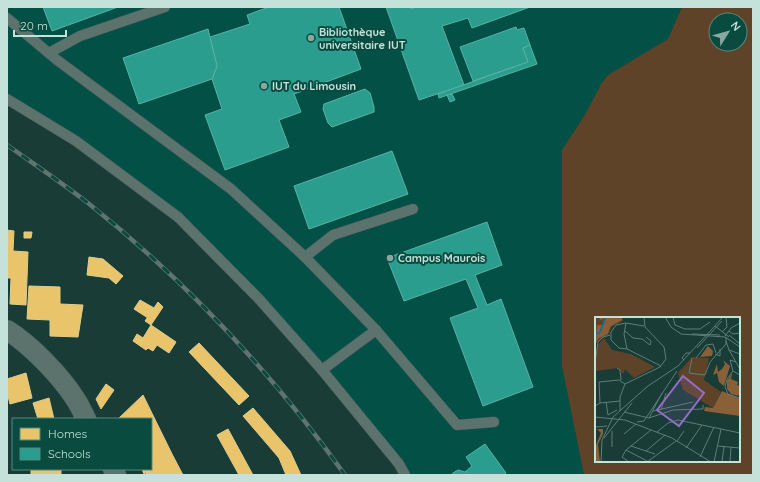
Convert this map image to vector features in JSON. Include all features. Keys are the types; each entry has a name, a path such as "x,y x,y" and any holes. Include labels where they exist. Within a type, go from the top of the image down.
{"street":[{"path":"7,330 41,358 59,378 76,400 85,418"}],"lane":[{"path":"49,53 80,36 165,7"},
{"path":"7,18 49,53 231,189 305,257 376,330 457,425 494,422"},
{"path":"7,99 76,141 178,217 259,299 322,370 399,464 405,475"},
{"path":"305,257 333,235 413,209"},
{"path":"322,370 376,330"}],"shaded area":[{"name":"Campus Maurois","path":"7,7 682,7 668,39 608,75 601,84 586,113 562,150 562,366 584,475 405,475 322,370 178,217 7,99"},
{"path":"682,7 753,7 753,475 584,475 562,366 562,150 586,113 601,84 608,75 668,39"}],"building: Homes":[{"path":"7,230 14,231 13,251 28,252 26,305 10,304 11,278 7,278"},
{"path":"24,232 32,232 31,238 24,238"},
{"path":"89,257 103,259 123,276 116,284 109,278 87,275"},
{"path":"29,286 60,287 60,304 83,305 78,337 50,336 50,320 27,319"},
{"path":"140,300 154,308 148,318 134,309"},
{"path":"158,302 163,307 151,325 145,321"},
{"path":"151,325 176,342 169,353 157,345 153,351 148,348 146,350 133,341 137,334 143,338"},
{"path":"199,343 249,396 239,405 189,352"},
{"path":"26,373 32,398 10,404 7,392 7,379"},
{"path":"106,384 114,390 101,409 96,399"},
{"path":"143,395 172,454 152,468 152,418 119,418"},
{"path":"49,398 54,418 38,418 33,403"},
{"path":"253,408 290,451 301,475 286,475 279,458 243,416"},
{"path":"228,429 253,475 239,475 217,435"},
{"path":"172,454 183,475 147,475 146,473"},
{"path":"31,470 61,470 61,475 31,475"},
{"path":"142,470 150,470 144,474"}],"building: Schools":[{"path":"43,7 118,7 52,31"},
{"name":"IUT du Limousin","path":"269,7 339,7 361,69 294,94 301,112 279,120 289,147 225,170 205,115 222,109 212,79 217,66 210,37 250,24 247,15"},
{"path":"386,7 411,7 411,9 416,7 530,7 472,28 468,18 442,26 464,85 419,100"},
{"path":"516,27 517,30 524,28 530,45 523,48 528,62 473,81 460,47"},
{"path":"208,29 217,66 212,79 139,104 123,58"},
{"path":"530,45 537,64 439,98 438,94 528,62 523,48"},
{"path":"365,89 370,93 374,112 332,127 328,123 323,109 324,104"},
{"path":"452,94 455,100 450,102 447,95"},
{"path":"392,151 408,194 309,229 294,186"},
{"path":"487,222 502,265 475,275 487,305 501,299 533,387 483,406 450,318 478,308 466,279 404,301 387,258"},
{"path":"485,444 506,473 503,475 452,475 458,470 465,472 472,466 466,457"}],"railway":[{"path":"7,145 88,203 124,233 193,296 226,330 288,400 345,475"}],"place":[{"name":"Bibliothèque universitaire IUT","path":"311,38"},
{"name":"IUT du Limousin","path":"264,86"},
{"name":"Campus Maurois","path":"390,258"}]}
